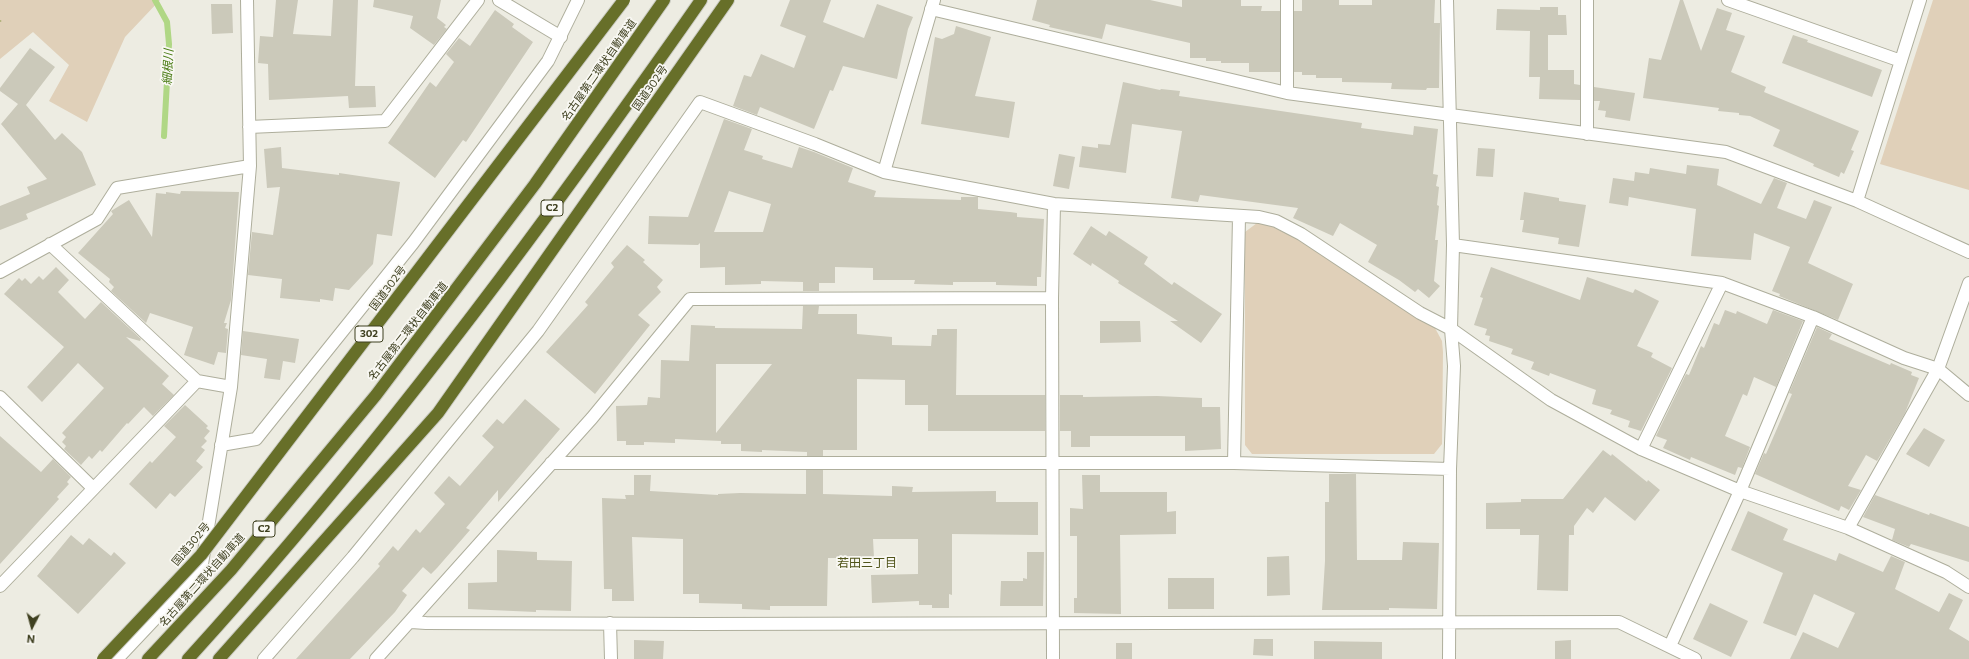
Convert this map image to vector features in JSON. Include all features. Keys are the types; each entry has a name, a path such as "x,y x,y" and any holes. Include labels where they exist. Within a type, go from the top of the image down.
{"highway":[{"name":"国道302号","path":"103,659 201,555 624,0"},
{"name":"名古屋第二環状自動車道","path":"148,659 231,570 376,395 535,184 664,0"},
{"name":"C2","path":"188,659 252,588 397,412 559,200 701,0"},
{"name":"国道302号","path":"220,659 438,413 728,0"}],"street":[{"path":"117,659 201,570 231,387 250,166 247,0"},
{"path":"249,127 385,121 478,0"},
{"path":"499,0 561,37"},
{"path":"221,445 256,439 413,243 548,61 578,0"},
{"path":"1287,0 1287,93"},
{"path":"1447,0 1453,245 1451,329 1454,366 1450,469 1449,659"},
{"path":"1587,0 1587,134"},
{"path":"1728,0 1901,61"},
{"path":"1857,201 1920,0"},
{"path":"884,172 932,4 1287,93 1726,152 1857,201 1969,252"},
{"path":"264,659 353,558 538,331 700,102 815,144 884,172 1054,204 1240,217 1259,217 1276,221 1302,234 1420,313 1451,329 1551,400 1641,449 1740,491 1848,528 1946,572 1969,587"},
{"path":"0,272 96,219 117,188 250,166"},
{"path":"1053,659 1052,298 1054,204"},
{"path":"1234,463 1240,217"},
{"path":"50,244 197,381 231,387"},
{"path":"1453,245 1722,282 1813,318 1904,358 1938,369 1969,395"},
{"path":"1641,449 1722,282"},
{"path":"1848,528 1938,369 1969,282"},
{"path":"376,659 411,622 592,418 690,299 1052,298"},
{"path":"1670,646 1740,491 1813,318"},
{"path":"0,586 197,381"},
{"path":"0,397 93,488"},
{"path":"551,464 1234,463 1450,469"},
{"path":"411,622 1619,622 1695,659"},
{"path":"610,623 611,659"}],"shaded area":[{"path":"0,0 160,0 125,37 87,122 49,101 69,65 33,32 0,59"},
{"path":"1933,0 1969,0 1969,190 1880,164"},
{"path":"1257,223 1269,225 1308,244 1435,328 1442,341 1443,352 1442,444 1434,454 1252,454 1245,445 1245,232"}],"building":[{"path":"276,0 298,0 293,34 331,36 333,0 358,0 355,86 375,86 376,107 349,108 348,96 269,100 268,64 258,63 260,36 273,37"},
{"path":"374,0 441,0 437,18 446,25 444,27 447,29 434,45 410,28 413,16 373,7"},
{"path":"790,0 831,0 823,22 864,38 877,4 913,17 908,29 897,79 843,66 833,91 830,90 814,129 760,107 757,115 733,106 744,75 751,77 761,54 794,68 806,36 780,26"},
{"path":"1037,0 1150,0 1182,7 1182,0 1241,0 1241,6 1262,6 1261,11 1280,11 1280,72 1249,72 1249,63 1221,63 1221,61 1206,61 1206,58 1190,58 1190,43 1106,24 1102,39 1049,27 1050,25 1032,20"},
{"path":"1302,0 1339,0 1339,5 1372,5 1372,0 1435,0 1434,23 1440,23 1439,88 1427,88 1426,90 1391,89 1392,83 1342,82 1342,78 1316,78 1316,75 1302,75 1302,72 1294,72 1294,11 1302,11"},
{"path":"1680,0 1683,0 1701,51 1717,8 1732,13 1726,30 1745,36 1731,72 1766,87 1764,92 1859,131 1851,150 1854,151 1844,174 1841,172 1839,177 1773,146 1780,130 1750,116 1739,115 1739,113 1718,111 1719,108 1643,98 1649,58 1661,60"},
{"path":"211,4 232,4 233,33 212,34"},
{"path":"1540,7 1558,7 1558,15 1566,15 1567,35 1548,35 1548,70 1574,70 1574,84 1580,85 1580,100 1539,99 1540,77 1529,77 1530,31 1496,30 1497,9 1540,10"},
{"path":"495,10 514,24 512,27 533,42 466,142 463,140 435,178 388,143 430,82 436,87 454,62 446,54 459,38 470,46"},
{"path":"956,26 991,37 975,96 1015,102 1009,138 921,124 935,37 942,39 954,34"},
{"path":"1793,35 1808,40 1807,42 1882,70 1872,97 1782,63"},
{"path":"30,48 55,67 26,105 55,140 62,133 82,152 96,185 26,214 28,219 0,230 0,206 30,194 27,187 47,179 1,124 18,104 0,91 0,88"},
{"path":"1123,82 1160,90 1180,91 1179,96 1362,123 1361,128 1413,135 1414,126 1438,129 1433,174 1438,175 1436,186 1439,187 1437,205 1439,206 1435,240 1438,240 1434,281 1440,286 1429,298 1418,289 1415,292 1399,280 1368,262 1377,245 1340,223 1333,236 1293,218 1298,208 1200,195 1198,202 1171,198 1182,131 1132,124 1126,173 1079,167 1082,146 1098,148 1098,144 1110,145"},
{"path":"1594,87 1635,93 1630,121 1605,117 1606,111 1598,110 1600,101 1594,101"},
{"path":"724,119 752,129 744,150 763,156 762,159 792,168 799,147 814,152 853,168 848,182 876,191 874,197 961,200 961,197 978,197 978,209 1017,213 1017,217 1044,219 1041,277 1037,277 1037,286 996,285 996,282 953,282 953,285 914,284 915,280 873,280 873,268 835,267 835,283 819,283 819,291 803,291 803,282 761,281 761,284 725,285 725,267 700,268 700,243 698,245 648,244 649,216 688,217","holes":["729,191 771,204 763,232 714,232"]},
{"path":"281,147 282,168 339,175 339,173 400,182 392,236 377,234 373,264 349,290 335,288 333,301 320,299 320,302 280,298 282,279 248,275 252,232 273,235 280,187 267,188 264,149"},
{"path":"1478,148 1495,149 1493,177 1476,176"},
{"path":"1059,154 1075,157 1069,189 1053,186"},
{"path":"1687,165 1719,169 1717,185 1761,204 1774,178 1787,183 1777,208 1806,219 1814,200 1832,207 1808,263 1853,284 1838,320 1779,296 1780,294 1772,291 1790,247 1754,233 1751,260 1691,256 1696,209 1629,197 1628,206 1609,203 1613,178 1634,181 1635,172 1649,174 1650,168 1686,174"},
{"path":"181,191 239,192 231,300 224,323 227,323 225,328 228,329 226,353 218,352 214,365 184,355 193,327 150,313 146,323 111,291 114,287 109,282 110,279 78,253 113,214 111,211 129,200 152,237 156,193 166,194 166,192 180,194"},
{"path":"1524,192 1559,198 1559,201 1586,205 1579,247 1558,244 1559,238 1522,232 1524,220 1520,220"},
{"path":"1091,226 1106,236 1109,231 1148,257 1144,264 1172,285 1174,282 1222,314 1201,343 1170,321 1178,321 1118,283 1119,281 1092,263 1091,266 1073,254"},
{"path":"627,245 645,260 643,262 663,280 657,287 661,292 638,315 650,325 595,394 546,352 588,305 585,302 614,267 611,263"},
{"path":"56,267 69,280 58,292 85,319 101,302 141,339 140,341 126,337 169,376 162,384 174,395 153,416 144,407 128,424 127,423 102,452 100,450 92,459 89,456 81,465 64,449 66,446 62,442 66,437 62,433 104,388 78,363 42,402 27,387 64,347 4,294 19,278 22,281 25,278 31,284 39,276 43,280"},
{"path":"1491,267 1580,300 1587,277 1633,293 1635,289 1659,301 1637,346 1653,353 1651,357 1672,368 1641,431 1628,427 1630,421 1610,414 1612,410 1592,404 1596,390 1550,373 1549,376 1531,369 1534,362 1511,354 1513,349 1489,341 1490,336 1485,335 1487,329 1474,325 1483,298 1480,297"},
{"path":"803,306 819,306 818,314 857,314 857,334 892,337 892,345 931,346 932,335 937,335 937,329 957,329 956,395 1045,395 1045,431 928,431 928,405 905,405 905,380 857,379 857,450 823,450 823,456 807,456 807,452 762,450 762,452 741,451 741,444 721,444 721,441 675,439 675,443 644,442 644,445 626,445 626,441 617,441 616,406 647,405 648,397 660,398 661,360 689,361 691,325 715,326 715,328 802,329","holes":["716,364 772,364 716,433"]},
{"path":"1725,310 1736,314 1737,311 1767,324 1773,310 1803,321 1776,387 1754,377 1747,396 1743,394 1725,436 1750,447 1742,468 1738,467 1735,475 1691,457 1690,460 1663,448 1667,440 1656,436 1686,374 1689,375 1701,346 1704,348 1714,323 1719,325"},
{"path":"1100,321 1140,321 1141,342 1100,343"},
{"path":"1817,327 1832,334 1829,339 1890,365 1891,363 1912,372 1911,375 1919,378 1905,413 1877,461 1866,455 1848,486 1861,490 1849,510 1841,506 1839,511 1755,474 1764,453 1766,454 1792,394 1789,393"},
{"path":"243,331 299,339 295,363 283,361 280,380 264,378 267,359 241,355"},
{"path":"1060,395 1083,395 1083,397 1157,396 1202,398 1202,407 1220,407 1221,449 1185,451 1185,436 1090,436 1090,447 1071,447 1071,431 1060,431"},
{"path":"525,399 560,429 498,502 498,490 466,528 470,530 437,568 431,574 423,567 402,591 407,595 395,612 350,659 296,659 380,566 378,564 393,546 398,551 416,529 420,533 445,504 434,493 449,476 460,486 494,447 482,436 497,419 503,424"},
{"path":"185,405 208,426 206,428 210,431 204,438 207,441 201,447 205,450 196,461 203,467 175,497 170,493 156,509 129,484 150,461 152,463 176,437 164,426"},
{"path":"1924,428 1945,440 1929,467 1906,454"},
{"path":"0,436 41,472 53,459 71,477 67,482 69,484 57,497 59,499 0,564"},
{"path":"1603,450 1611,456 1612,454 1647,482 1648,480 1660,490 1635,521 1605,497 1593,513 1587,508 1574,526 1574,535 1569,535 1568,591 1537,590 1539,535 1520,535 1520,529 1486,529 1486,503 1521,502 1521,499 1563,499"},
{"path":"806,470 823,470 823,494 892,496 892,486 913,487 912,492 996,491 996,502 1038,502 1038,535 952,534 952,595 949,594 949,608 932,608 932,605 919,605 919,601 872,603 871,575 918,574 918,539 873,539 874,558 828,558 827,606 770,606 770,610 742,609 742,604 699,603 699,594 683,594 683,539 632,537 634,601 612,601 612,589 604,589 602,498 626,499 625,495 634,495 634,475 651,475 650,491 718,495 740,493 806,494"},
{"path":"1329,474 1356,474 1357,560 1402,560 1403,542 1439,543 1437,609 1389,608 1389,610 1322,610 1325,561 1325,502 1329,502"},
{"path":"1082,475 1100,475 1100,492 1167,492 1167,512 1176,511 1176,534 1120,535 1121,614 1074,613 1074,598 1077,598 1077,536 1070,536 1070,508 1083,509"},
{"path":"1875,495 1929,515 1930,513 1969,527 1969,562 1911,544 1909,547 1892,540 1895,529 1863,517"},
{"path":"1748,511 1788,529 1783,540 1836,561 1839,553 1883,572 1891,556 1905,562 1895,589 1939,612 1949,593 1963,600 1949,629 1969,641 1969,659 1790,659 1803,632 1838,648 1855,613 1814,594 1796,636 1763,623 1783,573 1731,550"},
{"path":"71,535 83,545 89,538 111,556 114,552 126,563 78,614 37,576"},
{"path":"497,550 537,552 537,560 572,561 571,611 536,610 536,612 468,609 468,583 497,582"},
{"path":"1027,552 1044,552 1043,606 1000,606 1001,581 1023,581 1023,578 1027,579"},
{"path":"1289,556 1290,595 1267,596 1267,557"},
{"path":"1168,578 1214,578 1214,609 1168,609"},
{"path":"1710,603 1748,621 1731,657 1693,639"},
{"path":"1254,639 1273,639 1273,656 1253,655"},
{"path":"634,640 664,641 663,659 634,659"},
{"path":"1571,640 1571,659 1555,659 1555,641"},
{"path":"1314,641 1382,642 1382,659 1314,659"},
{"path":"1116,643 1132,643 1132,659 1116,659"}],"waterway":[{"name":"細根川","path":"155,0 167,22 169,44 164,136"}],"district":[{"name":"若田三丁目","path":"867,563"}]}
